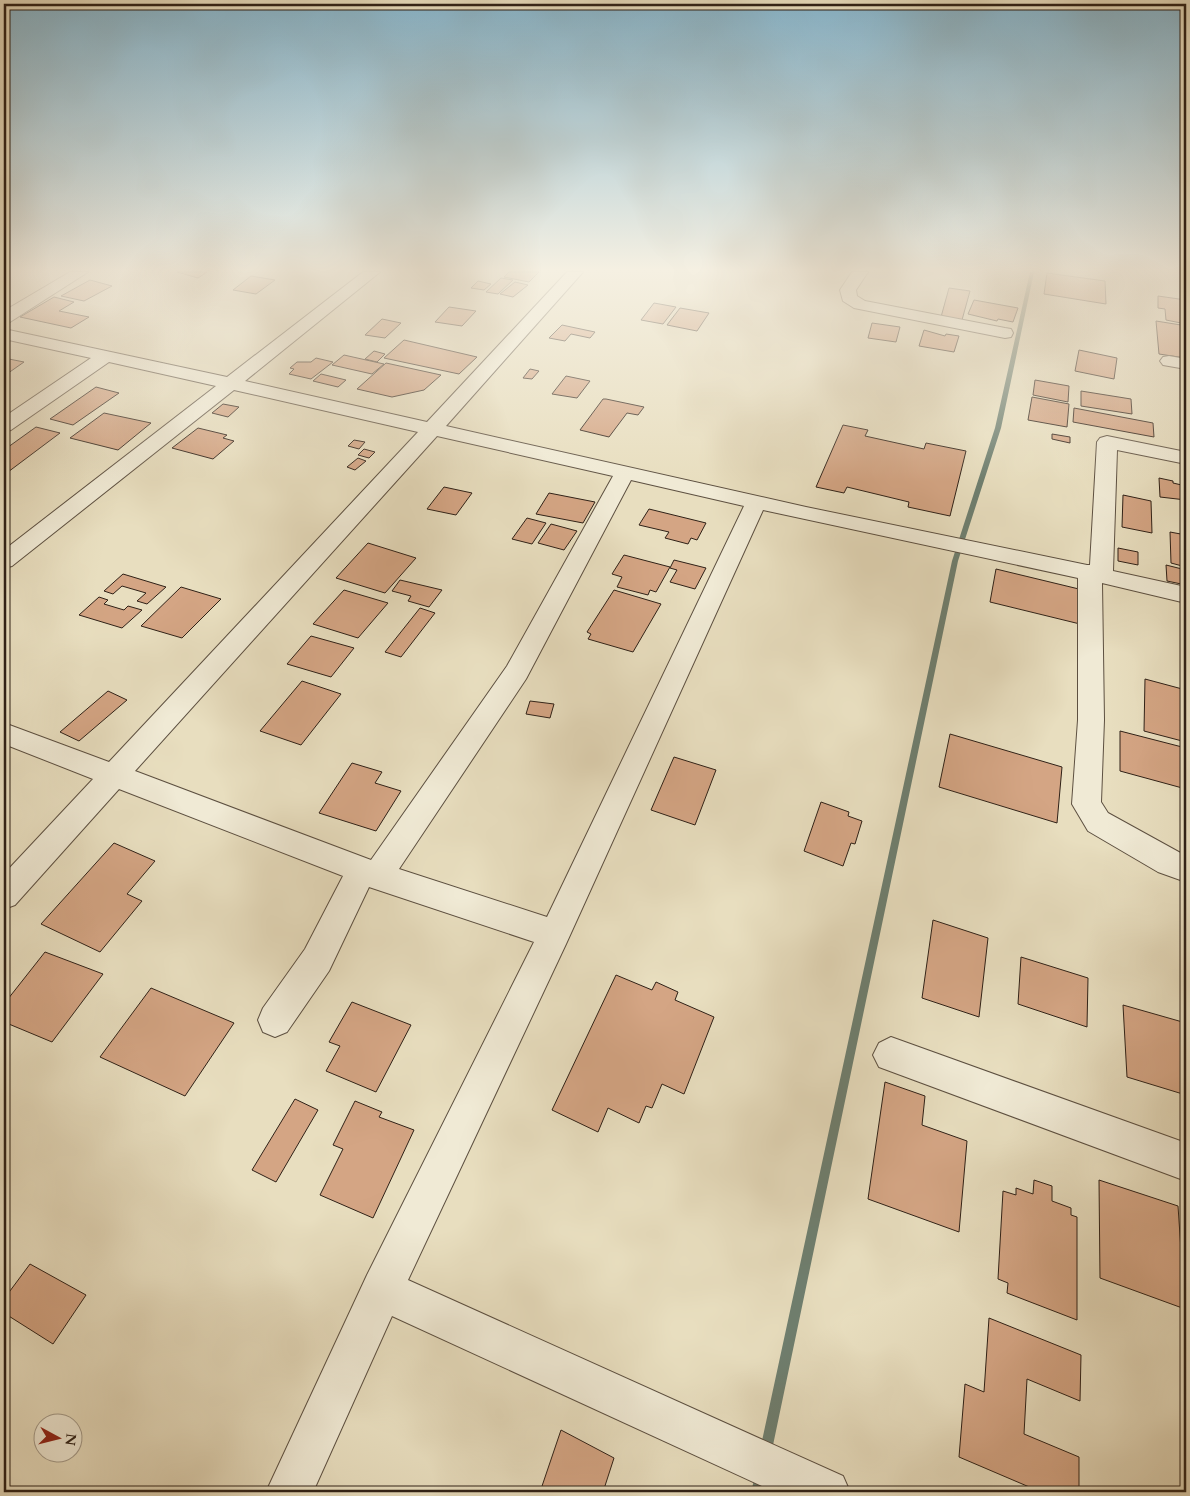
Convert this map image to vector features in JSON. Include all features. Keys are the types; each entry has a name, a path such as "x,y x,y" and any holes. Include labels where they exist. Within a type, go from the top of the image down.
{"street":[{"path":"40,342 230,382 756,502 1186,595"},
{"path":"4,561 282,342"},
{"path":"4,895 512,342"},
{"path":"4,426 106,356"},
{"path":"1186,458 1107,442 1095,574 1091,720 1086,804 1098,822 1169,863 1186,869"},
{"path":"276,1020 317,960 370,873 516,672 625,473"},
{"path":"289,1492 382,1290 555,934 756,502"},
{"path":"4,733 370,873 555,934"},
{"path":"892,1055 1186,1162"},
{"path":"382,1290 827,1492"}],"building":[{"path":"402,342 412,342 477,357 459,374 384,358"},
{"path":"920,342 957,342 954,352 919,346"},
{"path":"1158,342 1183,342 1185,358 1159,354"},
{"path":"1079,350 1117,358 1114,379 1075,371"},
{"path":"374,351 385,354 377,362 365,359"},
{"path":"344,355 384,364 372,374 332,365"},
{"path":"4,358 24,362 4,376"},
{"path":"316,358 333,362 311,379 289,374 294,369 290,368 297,362 311,362"},
{"path":"386,363 441,375 424,390 392,397 357,389"},
{"path":"530,369 539,371 532,379 523,378"},
{"path":"321,374 346,380 338,387 313,381"},
{"path":"566,376 590,381 577,398 552,394"},
{"path":"1035,380 1069,386 1068,402 1033,395"},
{"path":"96,387 119,393 73,425 50,419"},
{"path":"1081,391 1131,399 1132,414 1081,406"},
{"path":"1032,397 1069,404 1067,427 1028,420"},
{"path":"603,399 644,407 638,415 627,413 609,437 580,430"},
{"path":"223,404 239,407 228,417 212,413"},
{"path":"1074,408 1153,423 1154,437 1073,422"},
{"path":"104,413 151,423 118,450 70,438"},
{"path":"843,425 868,430 865,436 924,449 926,443 966,451 950,516 908,507 909,502 847,487 844,493 816,487"},
{"path":"36,427 60,433 4,475 4,450"},
{"path":"198,428 227,435 223,438 234,441 213,459 172,448"},
{"path":"1052,434 1070,437 1070,443 1052,439"},
{"path":"354,440 365,442 359,449 348,446"},
{"path":"364,449 375,452 369,458 358,455"},
{"path":"358,458 366,461 355,470 347,467"},
{"path":"1159,478 1186,486 1186,500 1160,497"},
{"path":"444,487 472,493 456,515 427,509"},
{"path":"549,493 595,502 583,523 536,514"},
{"path":"1123,495 1151,501 1152,533 1122,527"},
{"path":"649,509 706,523 697,540 691,538 688,544 665,538 669,532 639,525"},
{"path":"527,518 546,523 532,544 512,539"},
{"path":"551,524 577,531 564,550 538,543"},
{"path":"1170,532 1186,535 1186,567 1171,563"},
{"path":"368,543 416,558 385,593 336,578"},
{"path":"1118,548 1138,552 1138,565 1118,561"},
{"path":"624,555 670,567 656,592 650,590 648,595 617,587 622,577 612,574"},
{"path":"674,560 706,568 695,589 670,582 677,570 670,568"},
{"path":"1166,565 1186,570 1186,585 1167,581"},
{"path":"996,569 1083,590 1080,624 990,602"},
{"path":"123,574 166,587 147,604 137,601 146,593 122,586 113,594 104,591"},
{"path":"400,580 442,590 429,607 408,601 411,596 392,591"},
{"path":"181,587 221,599 182,638 141,626"},
{"path":"344,590 388,603 358,638 313,624"},
{"path":"614,590 661,604 633,652 588,639 591,634 587,632"},
{"path":"99,597 108,600 104,604 124,610 128,606 142,610 122,628 79,615"},
{"path":"420,608 435,613 401,657 385,652"},
{"path":"311,636 354,648 331,677 287,664"},
{"path":"1145,679 1186,690 1186,742 1144,731"},
{"path":"302,681 341,694 301,745 260,731"},
{"path":"108,691 127,700 79,741 60,732"},
{"path":"530,701 554,704 550,718 526,714"},
{"path":"1120,731 1186,748 1186,789 1120,771"},
{"path":"950,734 1062,767 1057,823 939,787"},
{"path":"674,757 716,770 695,825 651,810"},
{"path":"352,763 382,772 375,783 401,791 376,831 319,813"},
{"path":"821,802 849,812 848,816 862,821 855,844 851,843 843,866 804,851"},
{"path":"114,843 155,861 127,894 142,901 100,952 41,924"},
{"path":"933,920 988,938 979,1017 922,998"},
{"path":"45,952 103,974 52,1042 4,1022 4,1004"},
{"path":"1021,957 1088,978 1087,1027 1018,1004"},
{"path":"616,975 652,990 656,982 678,992 675,1000 714,1017 684,1094 662,1084 652,1108 646,1106 639,1123 608,1108 598,1132 552,1110"},
{"path":"151,988 234,1023 185,1096 100,1057"},
{"path":"352,1002 411,1025 376,1092 326,1071 340,1046 329,1042"},
{"path":"1123,1005 1186,1023 1186,1095 1127,1077"},
{"path":"885,1082 925,1096 922,1125 967,1141 959,1232 868,1199"},
{"path":"295,1099 318,1110 276,1182 252,1170"},
{"path":"355,1101 382,1112 379,1117 414,1130 373,1218 320,1195 343,1149 333,1145"},
{"path":"1034,1180 1052,1186 1052,1201 1071,1208 1071,1215 1077,1217 1077,1320 1007,1293 1008,1283 998,1279 1003,1191 1016,1195 1016,1188 1033,1194"},
{"path":"1099,1180 1178,1206 1185,1309 1100,1278"},
{"path":"30,1264 86,1295 53,1344 4,1313 4,1299"},
{"path":"989,1318 1081,1355 1080,1401 1027,1379 1024,1434 1079,1457 1079,1492 1041,1492 959,1457 965,1384 984,1392"},
{"path":"561,1430 614,1458 603,1492 540,1492"}],"waterway":[{"path":"766,1450 955,561 998,428 1017,342"},
{"path":"757,1492 760,1476"}]}
